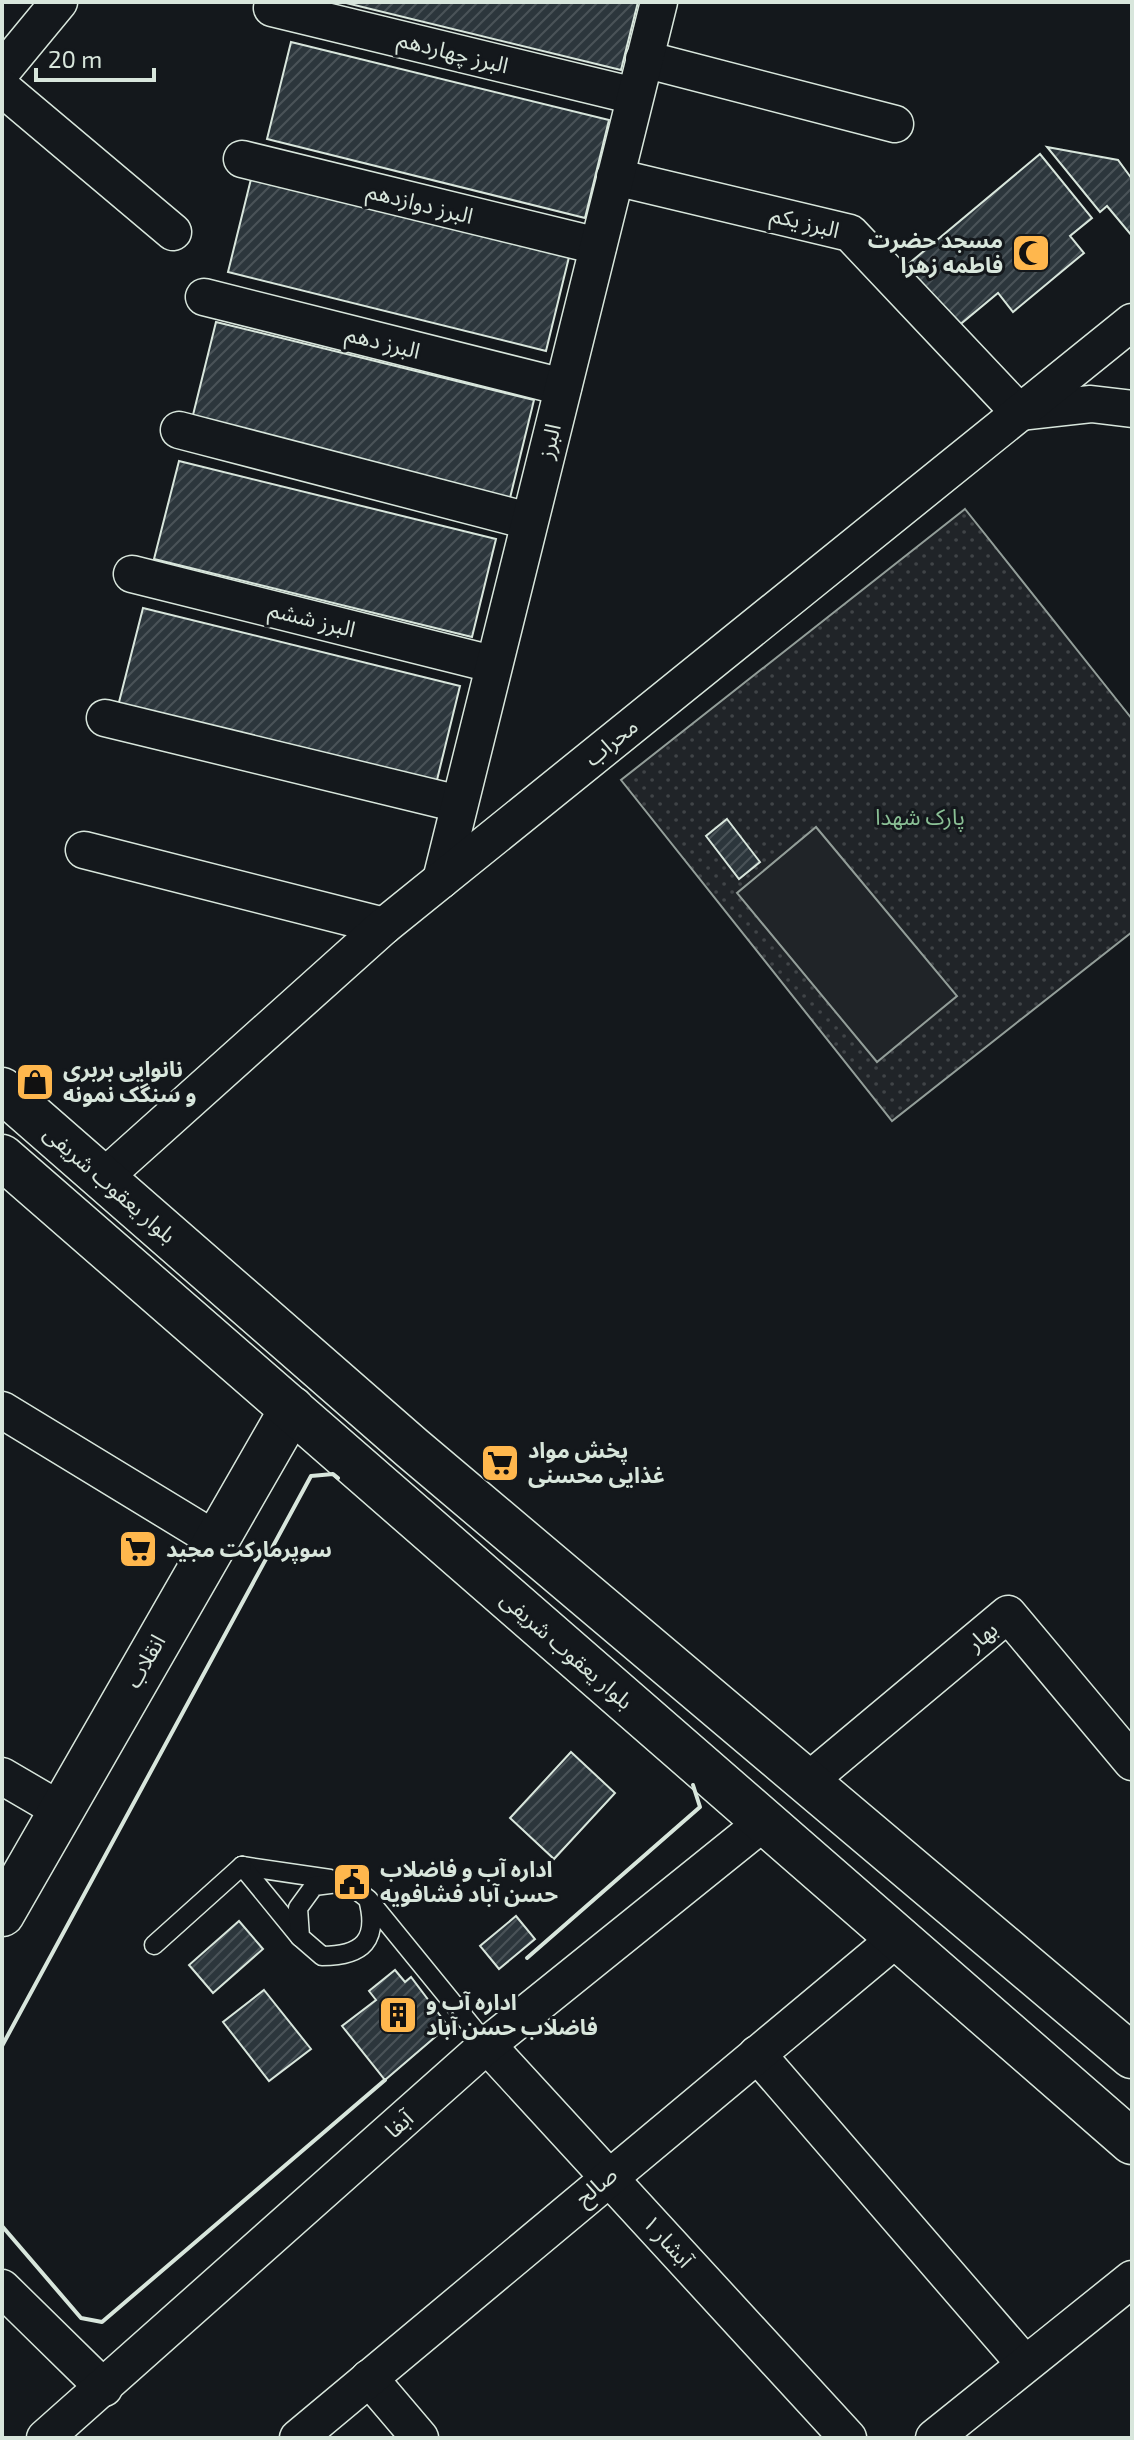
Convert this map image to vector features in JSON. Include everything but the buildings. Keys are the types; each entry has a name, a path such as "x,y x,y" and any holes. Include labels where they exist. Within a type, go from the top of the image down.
{"main road":[{"name":"بلوار یعقوب شریفی","path":"2,1090 324,1371 1132,2056"},
{"name":"بلوار یعقوب شریفی","path":"2,1157 1132,2142"},
{"path":"71,1217 103,1178"},
{"name":"انقلاب","path":"2,1914 214,1539 292,1409 324,1371"}],"street":[{"path":"2,71 59,2"},
{"name":"البرز","path":"441,880 492,664 659,2"},
{"name":"البرز چهاردهم","path":"272,8 635,96"},
{"path":"644,59 895,124"},
{"path":"2,88 173,232"},
{"name":"البرز دوازدهم","path":"242,159 598,246"},
{"name":"البرز یکم","path":"615,177 850,233 1019,412"},
{"name":"البرز دهم","path":"204,297 563,387"},
{"name":"محراب","path":"103,1178 384,926 1132,322"},
{"path":"1019,412 1091,404 1132,409"},
{"path":"179,430 529,521"},
{"name":"البرز ششم","path":"132,574 492,664"},
{"path":"105,718 459,804"},
{"path":"84,850 384,926"},
{"path":"2,1410 214,1539"},
{"name":"بهار","path":"807,1782 1008,1614 1132,1762"},
{"path":"2,1776 60,1810"},
{"name":"آبفا","path":"45,2438 487,2045 764,1822"},
{"name":"صالح","path":"298,2438 608,2176 897,1938"},
{"name":"آبشار ۱","path":"487,2045 848,2438"},
{"path":"757,2054 1025,2364"},
{"path":"934,2438 1132,2279"},
{"path":"2,2288 104,2388"},
{"path":"369,2378 420,2438"}],"lane":[{"path":"242,1866 346,1882 368,1899 487,2045"},
{"path":"242,1866 300,1937 322,1956 347,1956 367,1941 395,1933"},
{"path":"154,1945 242,1866"},
{"path":"300,1937 298,1908 314,1886 346,1882"},
{"path":"367,1941 374,1920 368,1899"}],"green space":[{"name":"پارک شهدا","path":"965,509 1132,719 1132,932 892,1121 621,780"},
{"path":"816,827 957,996 877,1062 737,893"}],"wall":[{"path":"2,2046 311,1476 333,1474 338,1478"},
{"path":"527,1958 700,1807 693,1785"},
{"path":"2,2226 81,2318 102,2322 385,2080"}],"place":[{"name":"مسجد حضرت فاطمه زهرا","path":"1031,253"},
{"name":"نانوایی بربری و سنگک نمونه","path":"35,1082"},
{"name":"پخش مواد غذایی محسنی","path":"500,1463"},
{"name":"سوپرمارکت مجید","path":"138,1549"},
{"name":"اداره آب و فاضلاب حسن آباد فشافویه","path":"352,1882"},
{"name":"اداره آب و فاضلاب حسن آباد","path":"398,2015"}]}
